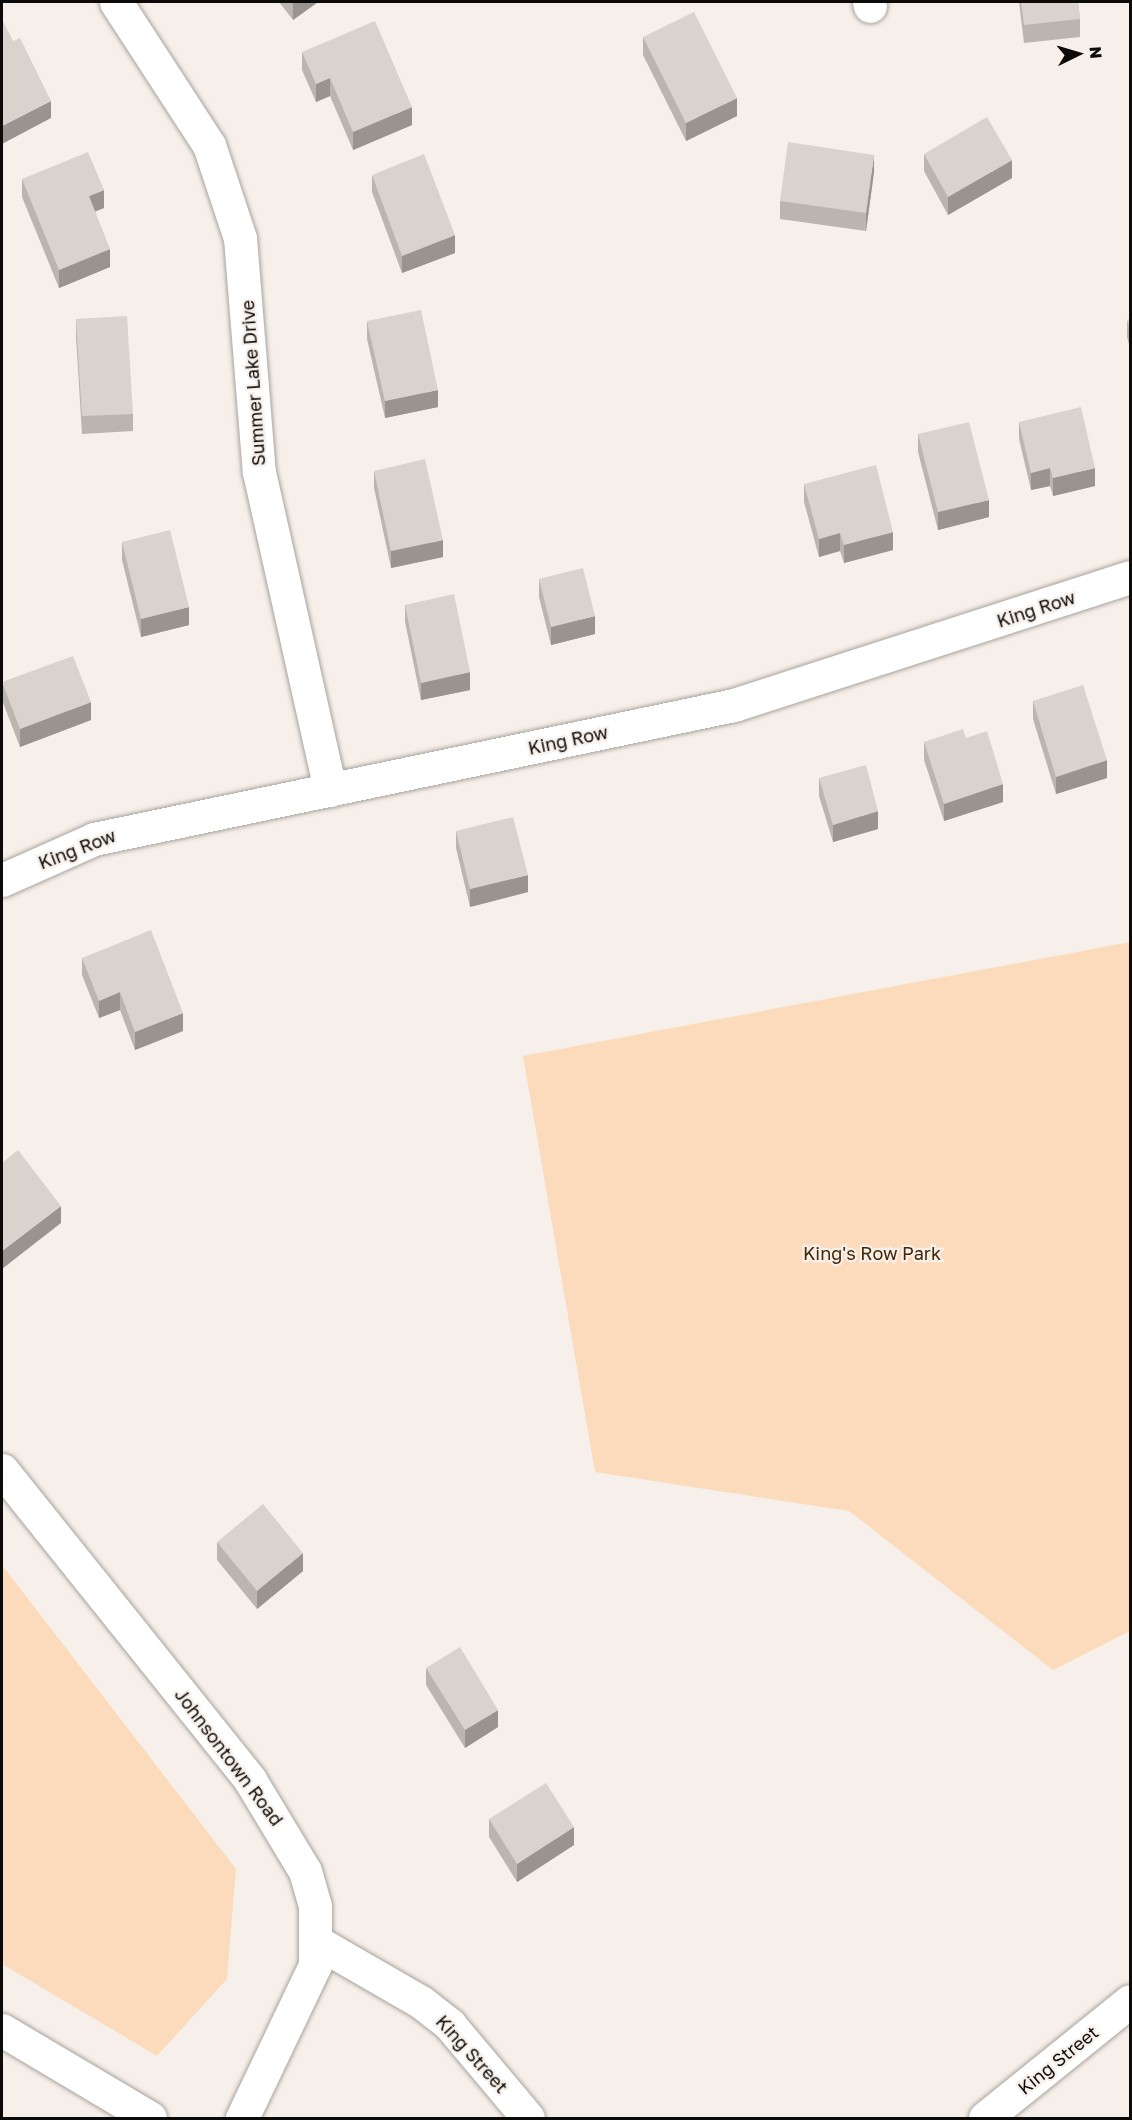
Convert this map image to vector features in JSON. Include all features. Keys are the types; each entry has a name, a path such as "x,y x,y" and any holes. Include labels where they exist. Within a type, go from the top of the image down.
{"street":[{"name":"Summer Lake Drive","path":"116,2 209,145 235,218 245,276 259,472 330,790"},
{"name":"King Row","path":"2,880 94,839 734,705 1131,577"},
{"name":"Johnsontown Road","path":"2,1470 256,1789 305,1871 316,1942 315,1965 287,2032 242,2118"},
{"name":"King Street","path":"316,1942 421,2002 450,2025 528,2118"},
{"name":"King Street","path":"985,2118 1131,2001"},
{"path":"2,2030 150,2118"}],"green space":[{"name":"King's Row Park","path":"1130,942 1130,1631 1053,1670 849,1511 595,1472 523,1056"},
{"path":"2,1565 236,1869 227,1979 157,2056 2,1964"}],"building":[{"path":"1021,2 1078,2 1080,19 1024,25"},
{"path":"694,12 737,98 686,123 643,37"},
{"path":"2,19 13,41 20,38 51,101 2,126"},
{"path":"375,21 412,107 353,132 330,78 316,84 302,52"},
{"path":"987,117 1012,160 948,197 924,154"},
{"path":"788,142 874,155 866,213 780,201"},
{"path":"88,152 104,190 89,196 110,249 59,270 22,179"},
{"path":"424,154 455,235 402,256 372,175"},
{"path":"421,310 438,390 385,401 367,321"},
{"path":"127,316 133,414 82,416 76,319"},
{"path":"1131,319 1131,334 1127,320"},
{"path":"1081,407 1095,468 1053,478 1050,468 1031,473 1019,422"},
{"path":"969,422 989,500 938,512 918,434"},
{"path":"425,459 443,540 391,551 374,471"},
{"path":"876,465 893,532 844,545 840,533 819,539 804,484"},
{"path":"170,530 189,607 141,619 122,542"},
{"path":"583,568 595,616 551,627 539,579"},
{"path":"454,594 470,672 421,683 405,605"},
{"path":"73,656 91,702 20,729 2,682"},
{"path":"1083,685 1107,760 1056,777 1033,701"},
{"path":"963,729 966,738 987,731 1003,784 944,804 924,742"},
{"path":"866,765 878,811 833,825 819,778"},
{"path":"513,817 528,875 470,889 456,831"},
{"path":"151,930 183,1013 135,1032 120,992 99,1001 82,958"},
{"path":"18,1150 61,1206 2,1251 2,1163"},
{"path":"263,1504 303,1553 257,1591 217,1542"},
{"path":"460,1647 498,1710 465,1730 426,1668"},
{"path":"546,1783 574,1827 517,1864 489,1819"}]}
